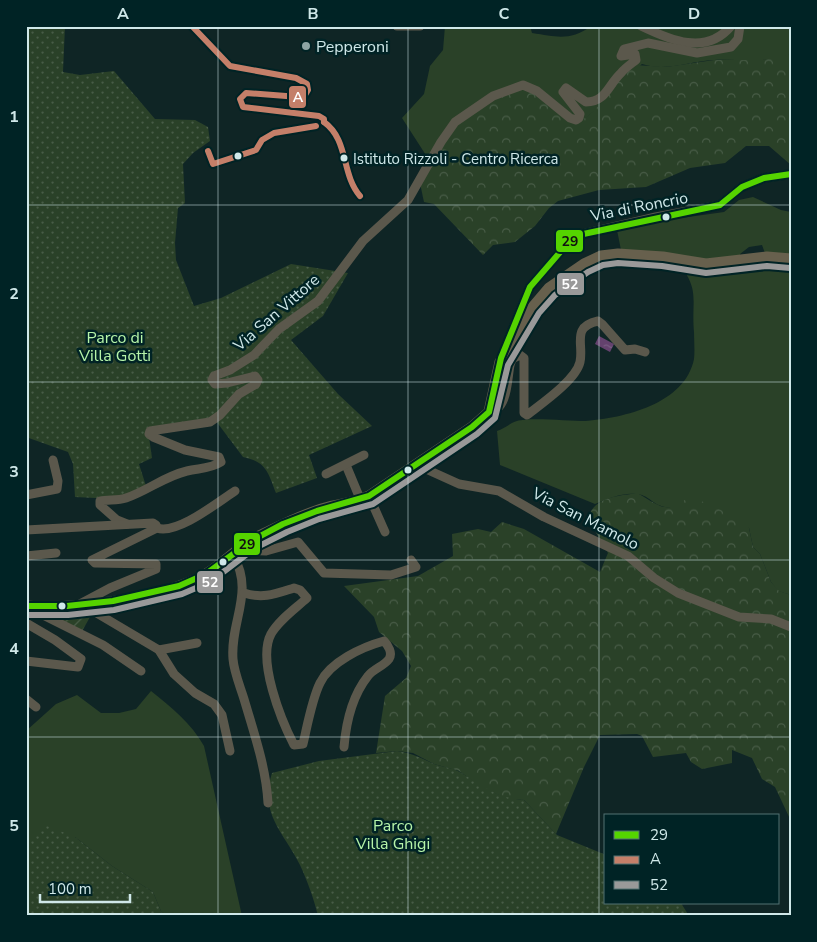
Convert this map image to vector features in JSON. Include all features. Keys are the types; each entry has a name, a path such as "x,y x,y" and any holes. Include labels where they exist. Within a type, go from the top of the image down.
{"main road":[{"path":"32,607 80,605 171,589 198,579 224,563 259,536 324,508 365,498 472,428 489,412 500,362 532,308 549,288 584,264 601,256 636,254 706,264 767,257 791,258"}],"street":[{"path":"192,26 230,66"},
{"path":"397,26 420,26"},
{"path":"641,26 671,40 688,44 705,42 721,36 731,26"},
{"name":"Via San Vittore","path":"127,524 105,511 100,505 100,501 113,502 126,498 168,478 187,471 214,466 220,462 219,457 185,450 153,437 149,434 150,430 210,422 220,415 239,394 256,384 258,380 255,376 227,383 215,384 212,380 214,376 230,370 254,355 279,329 318,300 363,241 408,200 441,142 455,122 493,96 523,85 537,91 570,118 576,120 580,114 563,92 566,88 586,102 597,101 603,97 620,73 636,60 635,54 621,56 620,53 624,50 648,43 697,53 731,47 738,39 740,26"},
{"name":"Via di Roncrio","path":"500,362 530,287 574,236 720,205 742,187 764,178 791,174"},
{"path":"489,412 495,412 503,404 512,359 520,355 524,358 524,413 527,416 559,389 573,376 580,363 580,334 592,322 598,321 602,324 625,350 635,349 645,352"},
{"path":"326,474 346,466 364,455"},
{"path":"26,495 57,489 58,481 53,460"},
{"name":"Via San Mamolo","path":"417,465 459,484 500,491 544,517 622,552 641,564 667,588 678,593 739,617 771,619 791,627"},
{"path":"346,466 385,532"},
{"path":"26,530 153,523 162,530 186,523 235,491"},
{"path":"80,605 110,588 156,568 156,564 95,563 92,560 157,528"},
{"path":"268,803 261,755 233,658 234,638 244,593 236,552 266,551 298,542 324,573 391,575 416,566 412,560"},
{"path":"26,556 56,553"},
{"path":"244,593 256,597 267,597 294,588 306,598 272,633 266,654 267,667 285,727 294,745 303,744 320,682 332,669 355,650 384,641 388,645 391,652 390,658 368,676 350,712 344,747"},
{"path":"80,605 159,650 174,674 195,693 214,704 222,715 230,751"},
{"path":"32,607 45,616 103,645 141,671"},
{"path":"26,622 81,659 78,667 26,661"},
{"path":"159,650 197,643"},
{"path":"26,699 36,708"}],"green space":[{"name":"Parco di Villa Gotti","path":"26,26 65,26 63,72 80,75 114,71 155,119 195,120 208,127 210,141 193,153 183,164 185,203 178,208 175,243 176,260 194,306 221,298 291,264 348,273 323,316 291,340 338,394 372,426 309,455 317,478 276,493 266,469 257,462 243,457 216,421 148,430 152,458 139,464 146,486 116,499 75,497 73,464 68,452 26,437"},
{"path":"445,26 530,26 532,33 563,37 577,34 592,26 791,26 791,54 763,60 714,60 669,67 642,64 610,91 599,107 581,122 431,163 402,118 424,94 430,66 443,50"},
{"path":"791,54 791,165 769,146 746,146 725,163 690,168 646,187 599,190 558,201 549,208 535,226 515,242 493,245 483,255 434,204 424,202 420,183 450,126 507,90 529,89 581,121 596,108 621,78 635,65 666,67 714,60 763,60"},
{"path":"753,197 781,210 791,212 791,595 778,591 771,582 760,554 753,547 749,528 677,507 663,507 647,497 637,494 621,495 595,504 500,465 497,431 514,422 530,419 585,421 617,416 651,406 666,398 679,387 688,374 694,359 693,295 689,280 677,261 622,255 617,230 660,221 724,212 739,200","holes":["762,245 766,256 740,258 740,254 749,247"]},
{"path":"637,493 664,507 675,506 690,496 741,519 749,528 753,547 760,554 771,582 779,591 791,595 791,821 775,787 762,779 752,758 732,750 732,763 702,769 691,762 686,753 653,757 642,736 637,734 600,735 584,767 556,834 524,800 508,799 483,788 459,771 434,764 413,753 397,751 376,753 385,696 406,678 411,666 402,651 379,632 374,617 344,586 418,576 453,556 452,534 478,529 491,532 502,522 524,529 600,572 608,553 594,529 590,513 594,507 604,500"},
{"path":"78,612 90,617 81,633 53,616"},
{"path":"151,691 187,723 204,746 242,916 163,916 153,892 112,866 75,837 26,842 26,731 56,704 77,695 101,713 119,713 136,709"},
{"name":"Parco Villa Ghigi","path":"397,751 412,754 434,764 457,771 498,794 524,800 557,835 604,854 604,904 682,904 689,916 318,916 300,865 275,822 268,800 272,773 319,761"},
{"path":"45,825 75,837 112,866 153,892 163,916 26,916 26,842"}],"water":[{"path":"599,336 614,344 610,352 595,344"}],"transit line":[{"name":"A","path":"192,26 230,66 296,78 307,84 308,90 305,95 299,97 246,93 240,99 243,107 319,116 324,119 324,122"},
{"name":"A","path":"324,122 338,138 350,178 360,196"},
{"name":"A","path":"208,151 213,164 256,150 262,140 274,133 316,126"},
{"name":"29","path":"26,606 67,606 113,601 179,586 206,574 251,541 283,524 317,511 369,496 472,427 489,412 501,358 530,287 574,236 720,205 742,187 764,178 791,174"},
{"name":"52","path":"26,615 68,615 114,610 182,594 210,582 255,548 287,532 319,519 373,504 477,434 495,418 508,365 539,313 555,295 588,272 603,265 618,263 662,266 706,273 767,266 790,268"}],"place":[{"name":"Pepperoni","path":"306,46"},
{"name":"Istituto Rizzoli - Centro Ricerca","path":"344,158"}]}
